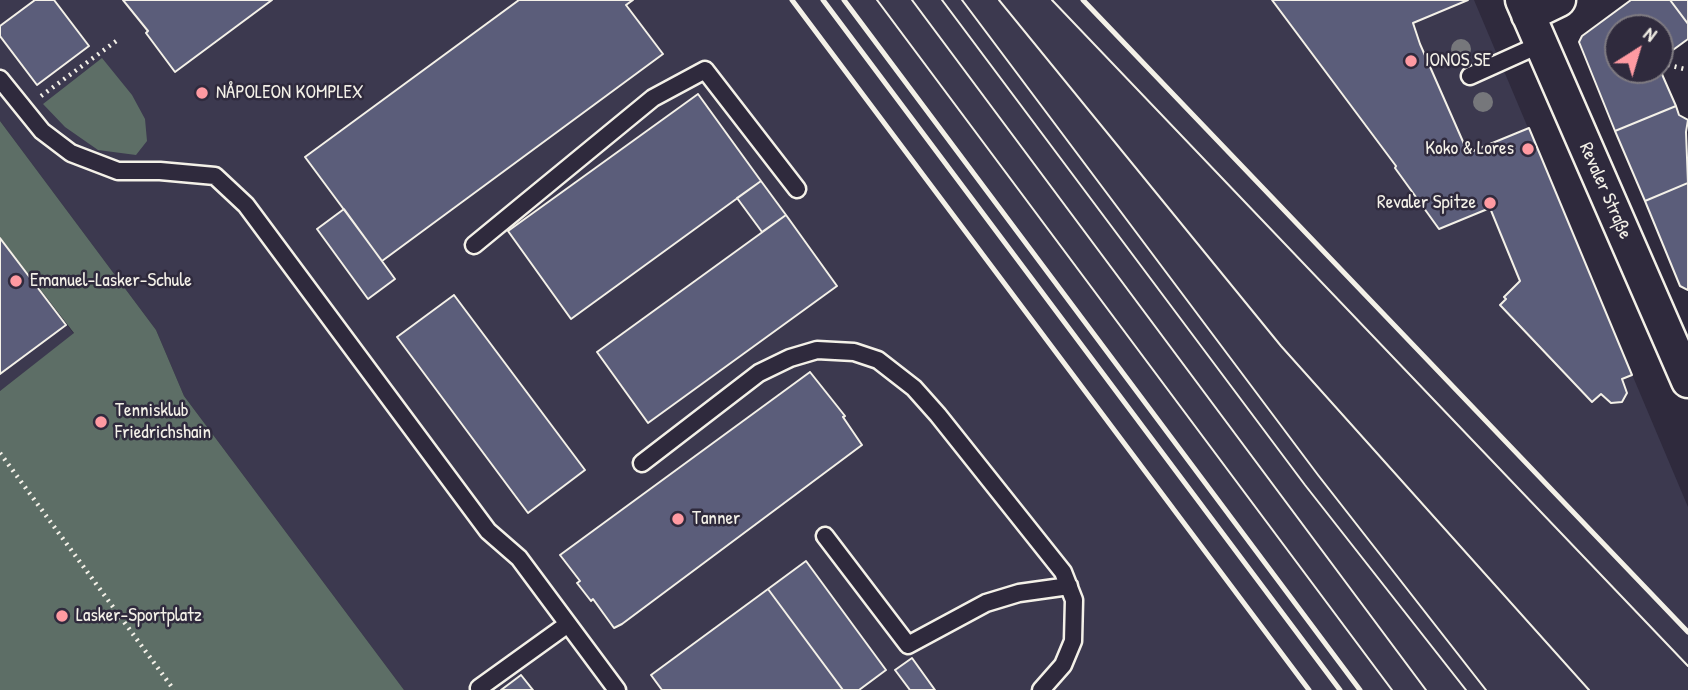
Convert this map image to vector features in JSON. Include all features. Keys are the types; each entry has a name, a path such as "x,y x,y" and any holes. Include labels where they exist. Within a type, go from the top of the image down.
{"street":[{"path":"1525,7 1559,0"},
{"name":"Revaler Straße","path":"1525,7 1680,340 1688,381"}],"lane":[{"path":"1470,76 1541,44"},
{"path":"474,246 653,98 705,70 797,189"},
{"path":"0,79 41,131 71,153 118,171 160,171 215,176 246,205 488,531 519,558 617,690"},
{"path":"642,463 759,373 790,358 817,350 854,352 878,360 914,388 967,450 1063,572 1074,600 1073,641 1063,665 1041,690"},
{"path":"825,536 908,645 986,603 1019,593 1069,586"},
{"path":"479,688 568,624"}],"path":[{"path":"23,109 119,39"},
{"path":"0,453 174,690"}],"shaded area":[{"path":"0,0 1474,0 1688,507 1688,690 404,690 184,396 156,330 0,121"},
{"name":"Emanuel-Lasker-Schule","path":"0,238 74,334 0,391"}],"green space":[{"path":"102,58 132,95 145,119 147,141 136,155 98,150 65,127 43,104"},
{"name":"Tennisklub Friedrichshain","path":"0,121 156,330 184,396 404,690 0,690 0,391 74,333 0,237"}],"building":[{"path":"35,0 54,0 89,46 37,85 0,36 0,26"},
{"path":"123,0 272,0 175,72 146,33 148,31"},
{"path":"519,0 633,0 626,5 663,54 382,261 305,157"},
{"name":"Revaler Spitze","path":"1272,0 1468,0 1413,23 1420,44 1468,153 1529,128 1632,375 1622,379 1627,393 1622,402 1611,403 1601,394 1592,402 1500,305 1520,281 1490,208 1439,229 1396,166"},
{"path":"1631,0 1670,0 1688,24 1688,39 1674,49 1674,14 1612,14"},
{"path":"1670,0 1688,0 1688,24"},
{"path":"1604,20 1604,84 1666,84 1676,106 1615,131 1579,42 1582,36"},
{"path":"698,94 761,181 571,319 508,231"},
{"path":"1676,106 1679,115 1688,120 1688,183 1645,201 1615,131"},
{"path":"761,181 786,215 762,232 737,198"},
{"path":"1688,183 1688,290 1680,286 1645,201"},
{"path":"344,209 395,279 368,299 317,229"},
{"path":"786,215 837,286 648,423 597,352"},
{"name":"Emanuel-Lasker-Schule","path":"0,238 66,325 0,374"},
{"path":"454,295 585,470 528,513 397,337"},
{"path":"810,372 845,416 843,417 862,445 614,628 593,599 591,601 577,583 580,581 560,555"},
{"path":"806,561 886,670 859,690 843,690 768,589"},
{"path":"768,589 843,690 662,690 651,675"},
{"path":"912,658 935,690 910,690 895,670"},
{"path":"521,675 533,690 501,690"}],"tram line":[{"path":"877,0 1392,690"},
{"path":"912,0 1426,690"},
{"path":"942,0 1305,485 1466,690"},
{"path":"962,0 1318,475 1486,690"},
{"path":"999,0 1281,346 1589,690"},
{"path":"1052,0 1688,666"}],"railway":[{"path":"792,0 1309,690"},
{"path":"823,0 1340,690"},
{"path":"844,0 1360,690"},
{"path":"1083,0 1688,632"}],"place":[{"name":"IONOS SE","path":"1411,61"},
{"name":"NÅPOLEON KOMPLEX","path":"202,93"},
{"name":"Koko & Lores","path":"1528,149"},
{"name":"Revaler Spitze","path":"1490,203"},
{"name":"Emanuel-Lasker-Schule","path":"16,281"},
{"name":"Tennisklub Friedrichshain","path":"101,422"},
{"name":"Tanner","path":"678,519"},
{"name":"Lasker-Sportplatz","path":"62,616"}]}
